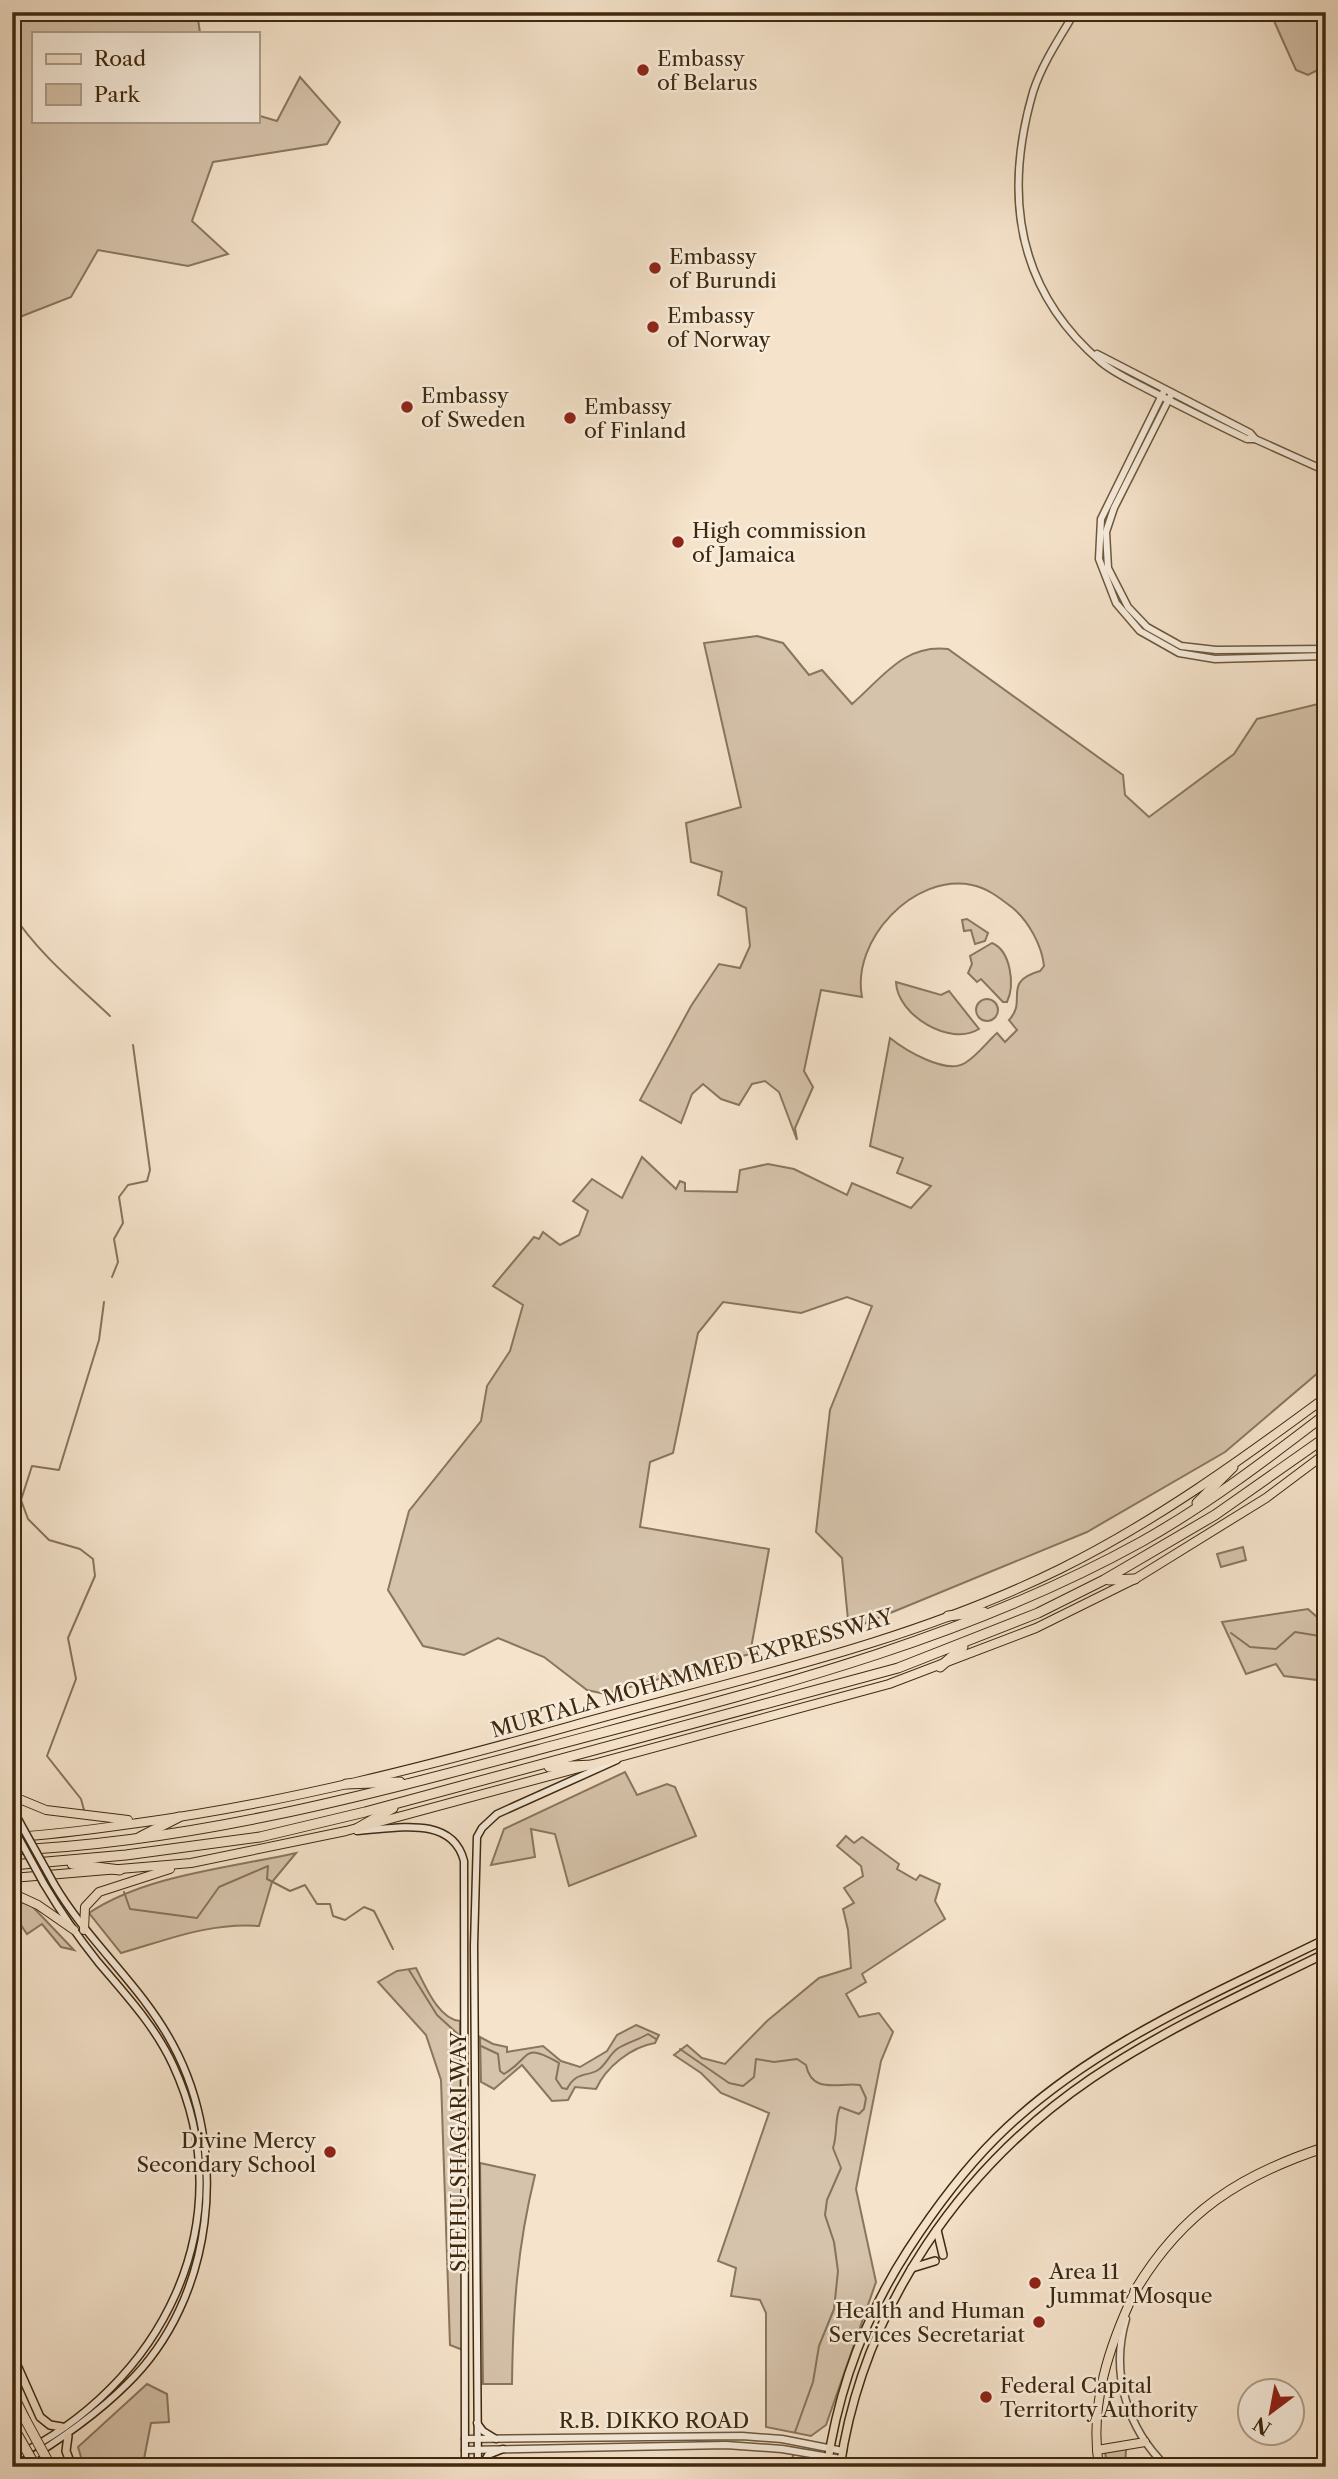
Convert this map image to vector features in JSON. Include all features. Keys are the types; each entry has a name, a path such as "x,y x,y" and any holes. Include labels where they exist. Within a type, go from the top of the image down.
{"highway":[{"name":"MURTALA MOHAMMED EXPRESSWAY","path":"13,1831 152,1821 244,1808 511,1744 824,1658 948,1616 1059,1569 1154,1517 1233,1467 1326,1397"},
{"name":"MURTALA MOHAMMED EXPRESSWAY","path":"12,1850 134,1840 287,1814 878,1657 1000,1610 1142,1541 1242,1479 1326,1414"},
{"path":"12,1865 216,1844 404,1802 851,1682 970,1642 1104,1580 1215,1515 1326,1437"},
{"path":"84,1930 85,1907 99,1892 191,1863 358,1828 849,1696 940,1667 1036,1628 1135,1578 1255,1506 1326,1453"},
{"path":"1186,1514 1233,1467"},
{"path":"1104,1580 1135,1578"},
{"path":"948,1616 1000,1610"},
{"path":"940,1667 970,1642"},
{"path":"530,1768 593,1765"},
{"path":"345,1784 419,1781"},
{"path":"12,1796 34,1807 77,1816 152,1821"},
{"path":"358,1828 404,1802"},
{"path":"134,1840 179,1817"},
{"path":"56,1862 120,1870"},
{"path":"12,1878 191,1863"},
{"path":"12,1893 38,1905 74,1930"},
{"path":"1099,2467 1097,2450 1105,2366 1135,2291 1157,2256 1200,2210 1234,2186 1278,2162 1326,2147"},
{"path":"12,2393 51,2467"},
{"path":"13,2425 36,2467"},
{"path":"1097,2450 1145,2442"}],"main road":[{"path":"1075,12 1034,90 1020,176 1020,225 1037,279 1058,315 1092,352 1162,394 1247,439 1255,439 1326,471"},
{"path":"1162,394 1101,519 1099,559 1116,603 1140,631 1179,653 1215,659 1326,656"},
{"path":"1170,398 1120,496 1107,532 1108,568 1128,607 1147,627 1181,646 1216,650 1326,649"},
{"name":"SHEHU SHAGARI WAY","path":"479,2467 474,1946 477,1837 496,1814 623,1757"},
{"path":"12,1808 54,1884 84,1930 161,2025 181,2061 203,2132 207,2195 205,2222 194,2270 166,2334 128,2384 68,2436 14,2463"},
{"name":"SHEHU SHAGARI WAY","path":"346,1831 426,1828 454,1839 464,1861 465,2467"},
{"path":"13,1831 74,1930 148,2021 173,2065 195,2136 199,2196 187,2266 159,2330 123,2378 14,2463"},
{"path":"827,2467 851,2368 888,2284 946,2195 997,2136 1050,2092 1119,2045 1194,2004 1326,1939"},
{"path":"841,2459 863,2372 888,2311 912,2268 968,2188 1007,2146 1092,2078 1200,2015 1326,1953"},
{"path":"937,2231 943,2255"},
{"path":"912,2268 935,2261"},
{"path":"1135,2291 1121,2337 1119,2364 1123,2396 1145,2442 1167,2467"},
{"path":"12,2354 40,2417 50,2425 62,2427"},
{"path":"477,2423 483,2431 496,2438"},
{"name":"R.B. DIKKO ROAD","path":"465,2439 704,2435 782,2439 830,2448 841,2459"},
{"path":"68,2436 66,2451 72,2467"},
{"name":"R.B. DIKKO ROAD","path":"465,2450 688,2445 782,2449 841,2459"},
{"path":"479,2467 488,2455 503,2449"}],"green space":[{"path":"12,12 197,12 200,32 32,32 32,122 259,122 259,116 277,121 300,77 340,122 327,144 213,162 192,221 228,254 188,266 98,250 71,297 12,320"},
{"path":"1270,12 1326,12 1326,66 1308,75 1296,70"},
{"path":"757,636 783,643 809,675 822,670 852,704 884,673 906,657 933,649 948,649 1123,775 1125,795 1149,817 1234,754 1257,719 1326,702 1326,1366 1225,1452 1087,1532 849,1630 842,1558 816,1532 830,1410 872,1306 847,1297 801,1313 723,1302 698,1333 673,1453 650,1462 640,1527 769,1549 750,1654 605,1694 587,1690 544,1657 498,1638 464,1655 423,1646 388,1590 409,1511 481,1421 487,1386 510,1351 523,1305 493,1286 534,1237 539,1239 543,1232 560,1245 579,1235 588,1211 573,1201 592,1179 622,1198 642,1157 676,1189 680,1181 685,1183 685,1191 737,1192 740,1170 768,1164 794,1169 847,1195 852,1183 911,1208 931,1186 897,1173 903,1158 870,1146 890,1038 905,1049 937,1064 957,1066 965,1063 997,1033 1005,1042 1017,1030 1009,1020 1016,1006 1018,986 1028,975 1040,971 1044,966 1041,950 1030,927 1020,914 994,894 972,885 950,884 929,889 909,900 891,915 877,933 866,954 861,975 862,997 821,990 804,1071 813,1087 795,1128 797,1140 779,1092 765,1081 752,1084 739,1105 721,1099 703,1084 692,1094 681,1123 640,1100 691,1006 719,964 740,968 750,946 746,908 718,895 722,872 691,862 686,823 741,807 704,643"},
{"path":"967,919 988,933 985,941 975,944 971,930 964,931 962,920"},
{"path":"992,943 1003,953 1010,969 1011,987 1007,1002 1003,1002 981,979 977,982 968,973 972,964 970,956"},
{"path":"896,982 941,995 949,991 979,1029 967,1034 954,1034 927,1025 905,1006"},
{"path":"987,999 995,1002 998,1010 995,1018 987,1021 979,1018 976,1010 979,1002"},
{"path":"1243,1547 1246,1560 1221,1567 1217,1554"},
{"path":"1308,1609 1326,1625 1326,1681 1284,1676 1276,1664 1246,1674 1222,1622"},
{"path":"625,1772 637,1795 667,1784 675,1787 696,1836 569,1886 555,1834 531,1829 535,1857 491,1865 504,1829"},
{"path":"846,1836 854,1843 862,1837 899,1864 897,1869 916,1880 920,1875 940,1884 935,1901 945,1919 862,1974 866,1982 846,1994 859,2017 879,2013 893,2032 881,2061 856,2189 876,2282 826,2425 811,2436 766,2427 766,2313 760,2300 731,2296 736,2268 718,2261 769,2113 721,2093 701,2073 674,2055 687,2045 702,2058 725,2064 767,2021 819,1978 851,1968 848,1930 843,1909 854,1903 844,1888 863,1876 861,1866 837,1846"},
{"path":"296,1853 272,1882 259,1926 206,1929 121,1953 89,1913 112,1900 162,1881"},
{"path":"12,1898 32,1906 74,1950 61,1947 42,1924 27,1934 12,1912"},
{"path":"416,1968 439,2008 452,2019 460,2021 463,2350 450,2345 441,2080 426,2035 378,1982 397,1971"},
{"path":"636,2025 659,2035 655,2043 620,2059 606,2073 596,2089 575,2087 568,2100 552,2101 522,2065 494,2089 481,2082 480,2037 507,2047 507,2052 543,2046 561,2061 580,2067 607,2051 617,2035"},
{"path":"480,2163 535,2175 517,2279 512,2384 483,2384"},
{"path":"147,2384 167,2394 169,2422 151,2423 143,2464 173,2464 173,2467 84,2467 78,2447"},
{"path":"1126,2449 1125,2467 1107,2467 1105,2451"}],"waterway":[{"path":"12,913 45,954 110,1016"},
{"path":"112,1277 118,1262 114,1239 123,1223 119,1197 128,1185 147,1181 150,1170 133,1045"},
{"path":"84,1810 81,1799 47,1756 76,1679 68,1638 95,1576 93,1559 80,1549 49,1540 28,1519 21,1500 32,1466 59,1470 99,1340 104,1302"},
{"path":"1231,1633 1250,1647 1276,1649 1295,1632 1326,1637"},
{"path":"124,1892 130,1909 197,1918 219,1887 268,1866 267,1879 290,1891 305,1885 317,1904 330,1904 333,1916 345,1920 364,1907 374,1911 393,1949"},
{"path":"409,1970 437,2015 460,2036"},
{"path":"481,2046 498,2054 500,2071 504,2074 528,2054 547,2056 559,2063 556,2079 562,2088 567,2089 574,2079 601,2068 614,2051 621,2047 648,2034 656,2039"},
{"path":"680,2049 729,2083 743,2086 754,2077 756,2059 774,2062 797,2059 806,2065 809,2074 820,2084 860,2085 866,2098 864,2109 859,2114 840,2107 837,2117 833,2148 841,2168 827,2200 825,2215 834,2242 838,2271 834,2309 819,2346 813,2382 795,2432"},
{"path":"791,2467 793,2455"}],"place":[{"name":"Embassy of Belarus","path":"643,70"},
{"name":"Embassy of Burundi","path":"655,268"},
{"name":"Embassy of Norway","path":"653,327"},
{"name":"Embassy of Sweden","path":"407,407"},
{"name":"Embassy of Finland","path":"570,418"},
{"name":"High commission of Jamaica","path":"678,542"},
{"name":"Divine Mercy Secondary School","path":"330,2152"},
{"name":"Area 11 Jummat Mosque","path":"1035,2283"},
{"name":"Health and Human Services Secretariat","path":"1039,2322"},
{"name":"Federal Capital Territorty Authority","path":"986,2397"}]}
